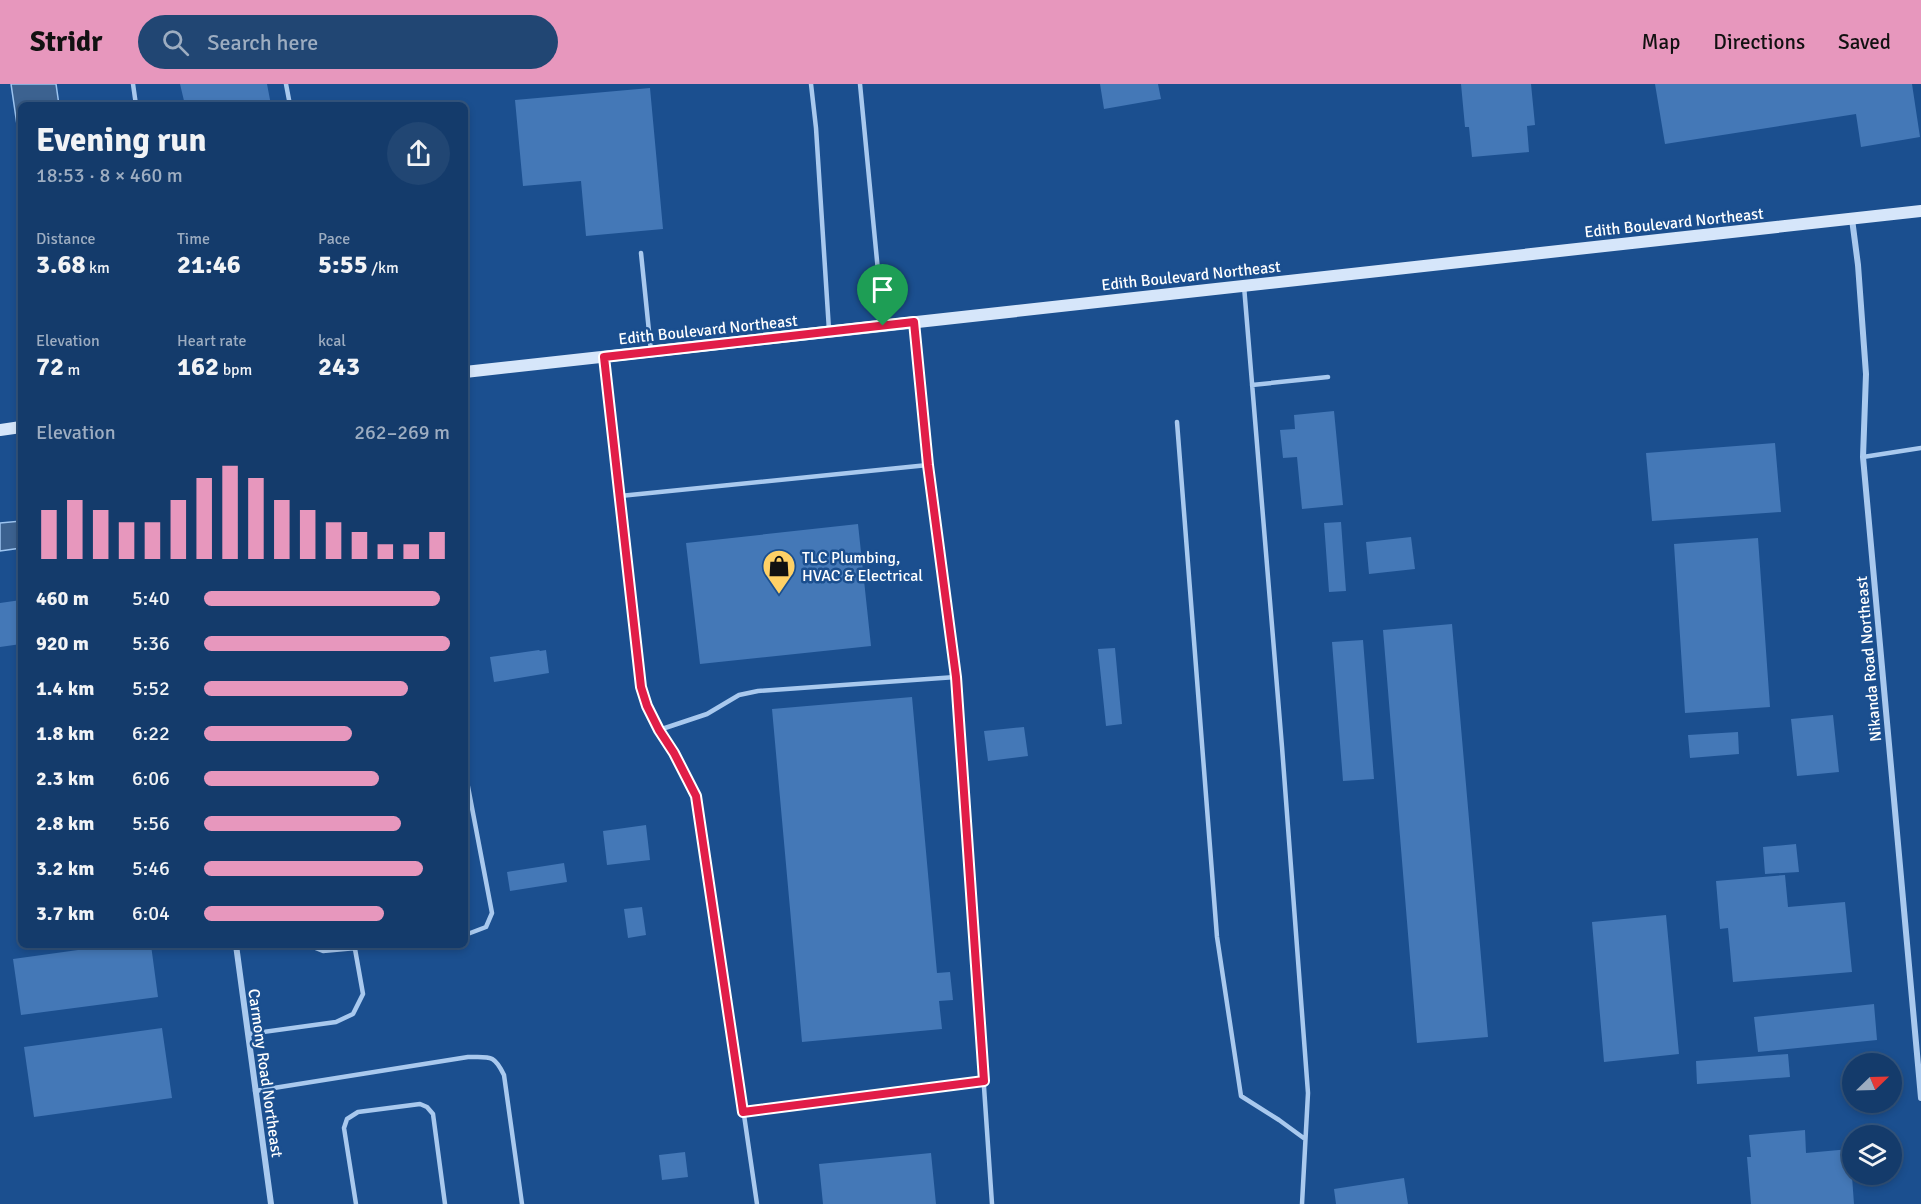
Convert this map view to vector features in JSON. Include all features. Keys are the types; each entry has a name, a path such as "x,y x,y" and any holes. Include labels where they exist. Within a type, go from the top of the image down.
{"street":[{"name":"Edith Boulevard Northeast","path":"468,372 1921,211"},
{"name":"Nikanda Road Northeast","path":"1852,218 1866,374 1863,457 1921,1098"},
{"path":"0,430 18,427"},
{"name":"Carmony Road Northeast","path":"236,948 270,1204"}],"lane":[{"path":"133,84 136,102"},
{"path":"286,84 289,102"},
{"path":"811,84 817,140 829,332"},
{"path":"860,84 883,326"},
{"path":"641,253 651,352"},
{"path":"1244,286 1308,1093 1302,1204"},
{"path":"914,322 928,465 956,677 992,1204"},
{"path":"604,357 641,687 647,706 659,730 674,753 696,796 757,1204"},
{"path":"1252,386 1328,377"},
{"path":"1177,422 1217,937 1241,1096 1305,1139"},
{"path":"1863,457 1921,448"},
{"path":"620,496 928,465"},
{"path":"659,730 707,714 739,695 758,691 956,677"},
{"path":"468,787 492,913 486,927 468,934"},
{"path":"316,948 323,951 364,948"},
{"path":"248,1034 336,1022 353,1014 363,994 356,949"},
{"path":"255,1091 468,1057 488,1058 498,1062 504,1075 522,1204"},
{"path":"743,1112 984,1081"},
{"path":"356,1204 344,1128 347,1119 358,1112 420,1104 427,1107 433,1114 445,1204"}],"water":[{"path":"11,84 56,84 59,102 18,102 18,132"},
{"path":"18,521 18,548 0,551 0,523"}],"building":[{"path":"180,84 267,84 270,102 184,102"},
{"path":"1100,84 1158,84 1161,99 1104,109"},
{"path":"1461,84 1531,84 1535,125 1527,126 1529,152 1472,157 1469,127 1465,127"},
{"path":"1655,84 1912,84 1920,137 1861,147 1856,114 1665,144"},
{"path":"650,88 663,229 586,236 581,181 523,186 515,100"},
{"path":"1334,411 1343,505 1302,509 1297,457 1283,458 1280,430 1295,429 1294,415"},
{"path":"1775,443 1781,512 1652,521 1646,453"},
{"path":"1341,522 1346,591 1329,592 1324,523"},
{"name":"TLC Plumbing, HVAC & Electrical","path":"858,524 871,646 700,664 686,543"},
{"path":"1411,537 1415,569 1369,574 1366,542"},
{"path":"1758,538 1770,707 1685,713 1674,544"},
{"path":"18,600 18,644 0,647 0,603"},
{"path":"1452,624 1488,1037 1417,1043 1383,630"},
{"path":"1363,640 1374,779 1343,781 1332,642"},
{"path":"1115,648 1122,724 1106,726 1098,649"},
{"path":"546,650 549,673 494,682 490,657"},
{"path":"912,697 937,973 950,972 953,1000 939,1001 942,1029 802,1042 772,709"},
{"path":"1833,715 1839,772 1797,776 1791,719"},
{"path":"1024,727 1028,756 988,761 984,731"},
{"path":"1738,732 1739,754 1690,758 1688,735"},
{"path":"646,825 650,860 607,865 603,831"},
{"path":"1796,844 1799,872 1765,874 1763,847"},
{"path":"564,863 567,882 510,891 507,872"},
{"path":"1785,875 1788,907 1845,902 1852,972 1733,982 1728,928 1720,929 1716,881"},
{"path":"642,907 646,935 628,938 624,909"},
{"path":"1666,915 1679,1054 1604,1062 1592,922"},
{"path":"92,948 151,948 158,997 21,1015 13,959"},
{"path":"1874,1004 1877,1040 1758,1052 1754,1017"},
{"path":"162,1028 172,1098 34,1117 24,1047"},
{"path":"1788,1054 1790,1077 1697,1084 1696,1061"},
{"path":"1805,1130 1806,1153 1842,1150 1842,1185 1853,1185 1854,1204 1751,1204 1747,1157 1751,1157 1749,1135"},
{"path":"685,1152 688,1177 662,1180 659,1155"},
{"path":"931,1153 936,1204 823,1204 819,1164"},
{"path":"1404,1178 1408,1204 1336,1204 1334,1189"}],"place":[{"name":"TLC Plumbing, HVAC & Electrical","path":"779,595"}],"route":[{"path":"914,322 928,465 956,677 984,1081 743,1112 696,796 674,753 659,730 647,706 641,687 604,357 883,326 914,322"}]}
